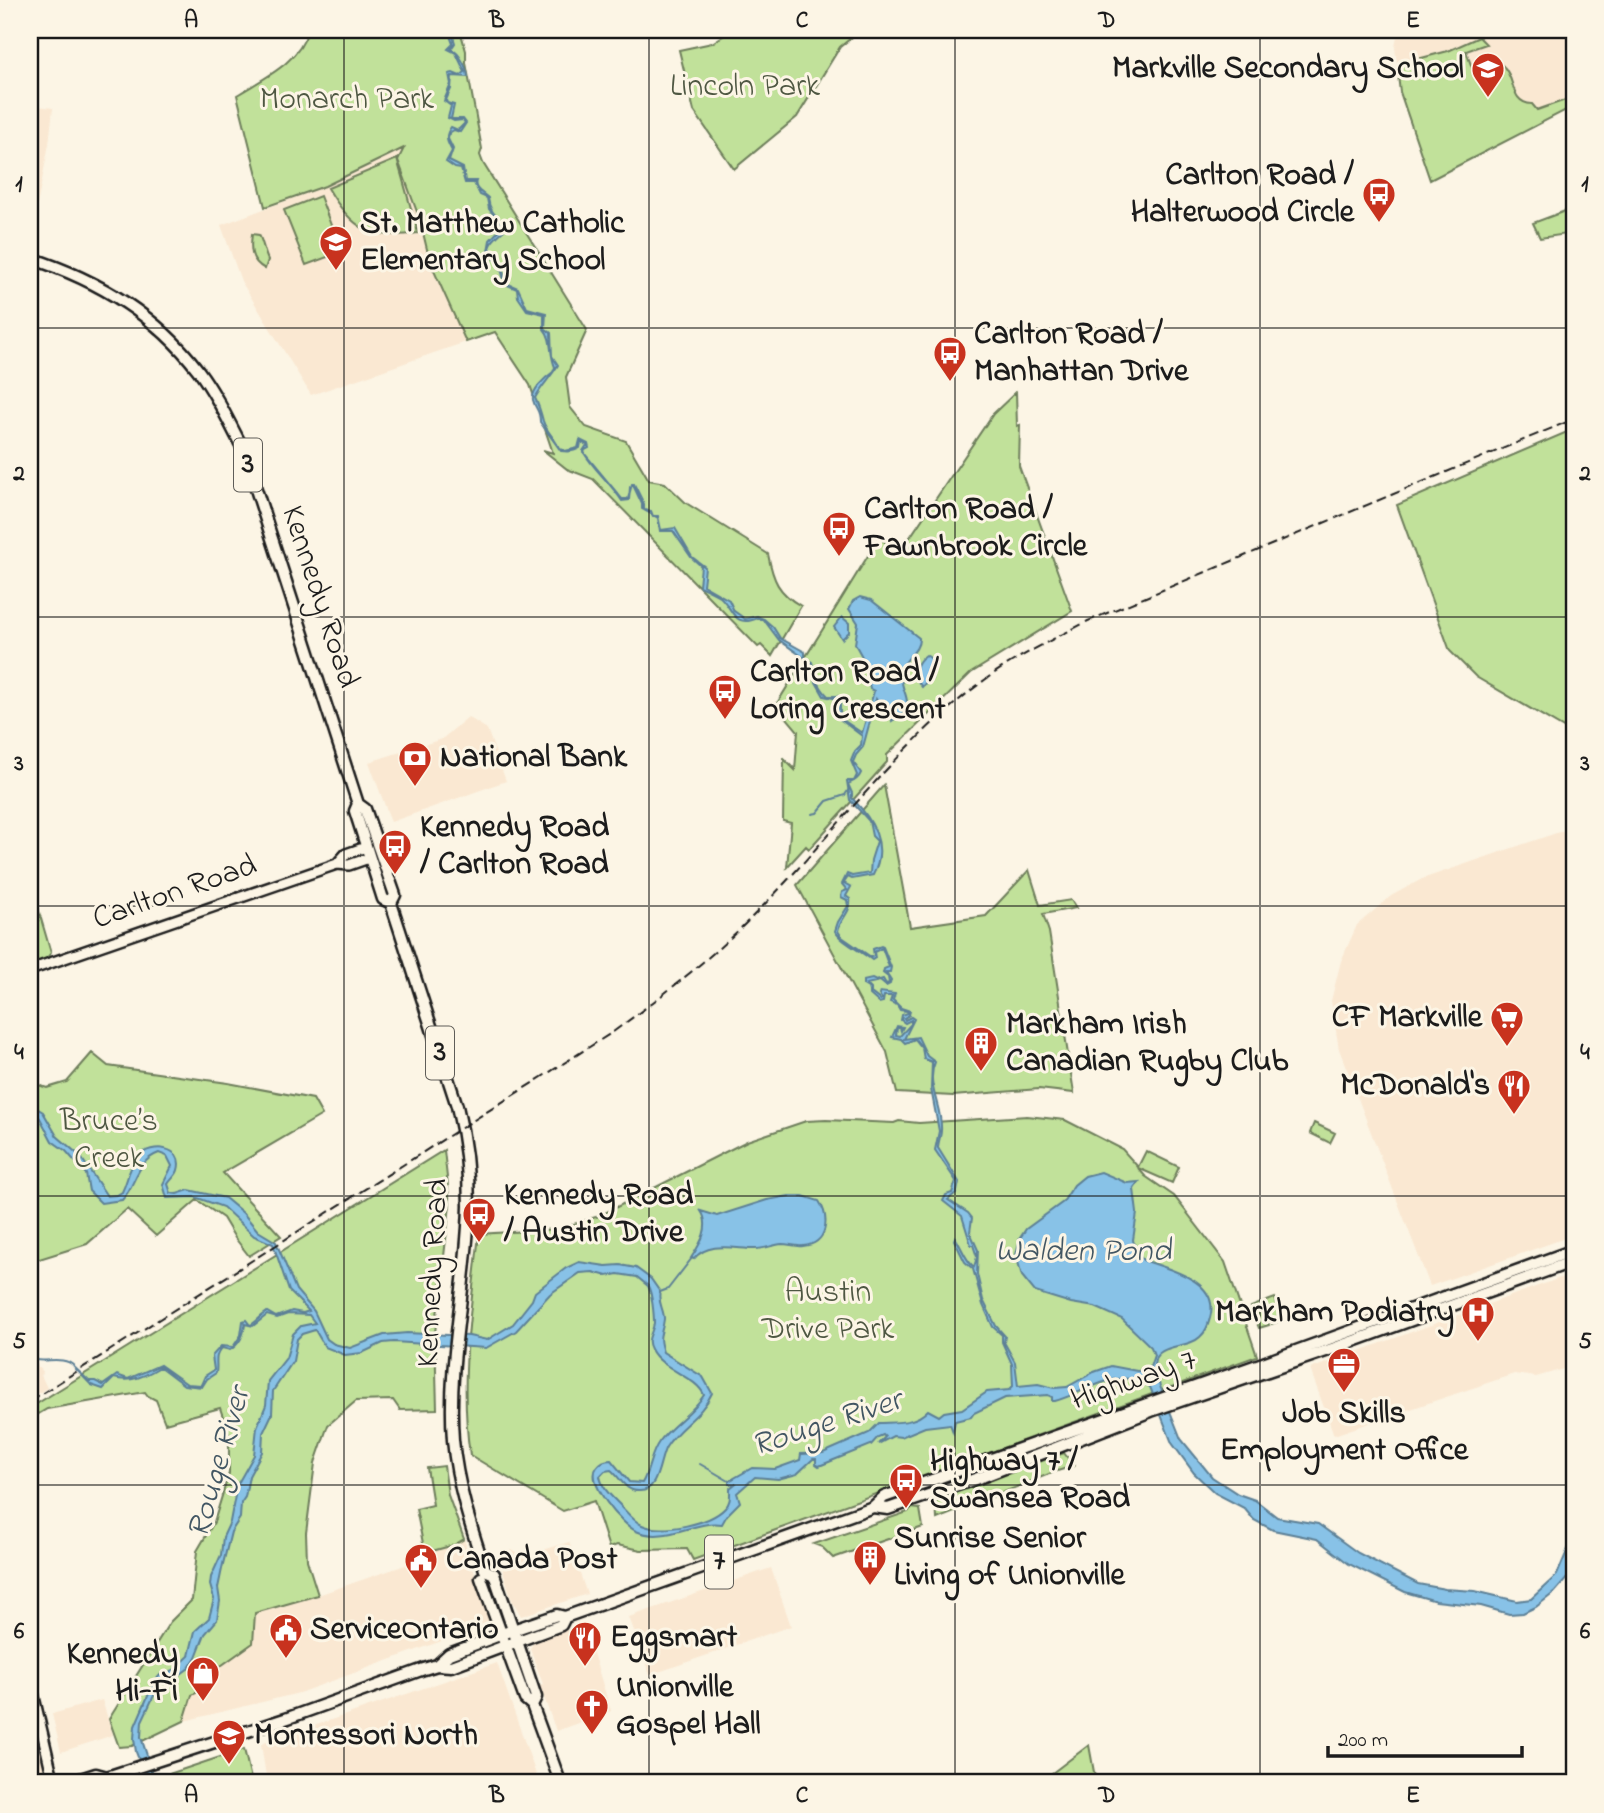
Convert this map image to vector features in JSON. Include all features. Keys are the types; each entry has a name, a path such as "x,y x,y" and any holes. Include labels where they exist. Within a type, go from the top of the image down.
{"main road":[{"name":"Kennedy Road","path":"30,258 103,287 140,311 197,369 222,408 243,449 358,804 365,809 395,895 391,903 463,1129 469,1205 452,1401 456,1461 466,1511 502,1635 525,1699 532,1705 560,1782"},
{"name":"Kennedy Road","path":"358,804 355,811 367,852 383,899 391,903"},
{"name":"Carlton Road","path":"30,970 337,864 346,854 367,852"},
{"name":"Highway 7","path":"68,1783 96,1774 103,1780 437,1665 449,1654 556,1615 565,1617 873,1507 888,1508 984,1476 1150,1407 1574,1250"},
{"name":"Highway 7","path":"1181,1396 1332,1349 1574,1261"},
{"name":"Kennedy Road","path":"483,1574 494,1574 536,1697 532,1705"},
{"name":"Highway 7","path":"437,1665 452,1666 506,1647 561,1625 565,1617"},
{"path":"30,1680 54,1783"}],"shaded area":[{"name":"Markville Secondary School","path":"1398,30 1574,30 1574,106 1430,180 1400,92 1395,47"},
{"path":"30,105 53,108 49,144 32,231 30,230"},
{"name":"St. Matthew Catholic Elementary School","path":"404,147 430,262 466,342 311,395 241,281 221,225 325,186"},
{"path":"468,717 487,729 506,781 391,822 369,762 442,739"},
{"path":"1574,822 1574,1235 1430,1286 1339,1049 1331,1001 1341,961 1357,925 1391,896 1422,879 1565,830"},
{"path":"1574,1273 1574,1366 1536,1377 1514,1374 1334,1435 1310,1369"},
{"path":"37,1364 38,1368 41,1368 47,1388 30,1398 30,1367"},
{"path":"464,1539 491,1623 299,1693 184,1721 192,1695 200,1691 218,1668 253,1643 255,1613 318,1595 417,1561 425,1553 454,1545"},
{"path":"569,1542 587,1594 521,1616 512,1600 498,1554 511,1550 524,1556"},
{"path":"771,1568 791,1626 650,1675 629,1617"},
{"path":"584,1624 611,1711 556,1731 530,1649 533,1643"},
{"path":"497,1663 539,1783 267,1783 261,1744"},
{"path":"102,1700 113,1735 61,1752 52,1714"},
{"path":"40,1748 45,1780 30,1783 30,1751"}],"green space":[{"name":"Monarch Park","path":"308,30 460,30 466,51 483,163 587,330 566,377 570,407 586,427 626,441 649,480 665,483 686,503 768,554 778,585 801,606 772,656 761,645 758,647 593,479 567,469 543,450 553,453 530,385 495,332 466,342 430,262 420,220 398,160 404,148 325,186 265,207 237,95 289,61 297,52"},
{"name":"Lincoln Park","path":"732,30 861,30 840,47 797,117 734,169 694,111 679,50 712,43"},
{"path":"1479,37 1486,44 1466,51 1474,73 1502,65 1516,94 1537,110 1574,97 1574,106 1430,180 1400,92 1397,67 1448,51"},
{"path":"397,159 418,233 387,235 364,229 346,214 328,188"},
{"path":"320,196 341,252 306,265 284,210"},
{"path":"1574,210 1574,233 1540,238 1533,223"},
{"path":"252,234 259,235 262,241 268,260 265,269 256,262 252,254"},
{"path":"1016,392 1017,426 1020,425 1019,466 1072,611 971,673 887,755 887,762 809,849 806,846 787,867 791,823 783,821 784,759 795,770 798,731 776,705 879,538 900,552 993,414"},
{"path":"1574,429 1574,734 1476,677 1450,651 1397,505"},
{"path":"884,785 910,927 986,916 1029,870 1040,905 1071,900 1076,908 1043,914 1049,932 1074,1093 1039,1089 953,1096 897,1093 887,1052 797,885"},
{"path":"30,881 51,953 46,959 30,965"},
{"name":"Bruce’s Creek","path":"92,1053 108,1066 228,1083 313,1099 322,1115 223,1173 281,1236 249,1256 223,1218 197,1200 156,1236 127,1209 87,1244 30,1262 30,1082 47,1088 67,1082"},
{"name":"Austin Drive Park","path":"1027,1116 1065,1120 1122,1149 1138,1167 1146,1151 1179,1167 1172,1183 1138,1168 1174,1196 1225,1262 1257,1356 693,1560 687,1549 641,1550 617,1545 609,1548 594,1501 563,1511 470,1455 466,1372 479,1234 558,1229 599,1216 747,1141 806,1121 919,1123"},
{"path":"1314,1123 1335,1133 1330,1143 1310,1133"},
{"path":"444,1150 450,1205 435,1333 437,1409 400,1410 393,1400 356,1401 328,1425 315,1463 306,1533 307,1560 318,1595 255,1613 253,1643 218,1668 200,1691 192,1695 184,1721 132,1746 119,1747 109,1719 170,1622 192,1600 197,1551 214,1522 229,1473 229,1435 220,1408 165,1423 156,1400 145,1392 47,1409 35,1416 30,1412 30,1408"},
{"path":"1275,1298 1282,1320 1272,1324 1264,1302"},
{"path":"1261,1303 1269,1325 1259,1328 1251,1307"},
{"path":"1064,1453 1074,1466 937,1519 936,1502 941,1497"},
{"path":"444,1466 448,1495 464,1539 454,1545 425,1553 416,1509 433,1505 427,1468"},
{"path":"911,1508 920,1509 923,1527 833,1558 822,1547 814,1544 908,1512"},
{"path":"1089,1745 1096,1783 1039,1783"},
{"path":"244,1749 252,1783 142,1783"}],"water":[{"path":"448,30 455,43 451,49 456,53 448,49 453,44"},
{"path":"456,53 468,77 452,76 451,89 446,100 454,105 451,119 463,119 466,123 460,132 454,130 449,133 448,139 453,149 449,161 463,168 465,181 476,181 476,186 488,198 493,212 504,223 504,230 496,237 490,249 502,268 506,283 518,288 527,308 546,313 545,328 551,333 552,356 558,365 553,371 555,367 552,357 549,337 544,329 544,314 527,310 518,297 517,289 505,284 500,265 488,251 490,240 503,226 489,209 487,198 480,195 474,183 465,183 461,169 446,162 452,151 447,139 449,130 451,127 458,130 465,123 463,120 454,121 448,118 451,106 444,101 451,84 449,74 460,76 465,72"},
{"path":"552,372 535,398 544,425 559,448 565,451 561,451 540,422 533,400 537,388"},
{"path":"580,440 588,444 589,448 584,453 583,451 587,445 581,442 580,448 565,451 578,448"},
{"path":"585,454 622,499 628,499 630,493 629,500 622,501"},
{"path":"634,484 644,504 644,510 651,511 653,515 642,509 633,485 631,486"},
{"path":"654,516 658,516 661,530 675,528 692,557 705,567 703,585 729,600 734,611 745,619 757,616 764,619 780,638 805,652 805,657 812,662 817,680 828,696 840,698 840,718 862,733 874,691 870,689 865,662 855,644 858,623 849,609 853,601 860,597 871,600 919,638 917,647 904,663 901,672 907,698 905,709 892,721 891,707 876,699 863,747 853,762 861,773 857,779 854,781 857,775 851,761 861,745 862,736 837,717 838,699 824,696 813,677 810,662 779,640 764,620 738,619 719,596 699,586 701,566 691,557 673,531 660,531 658,518"},
{"path":"842,617 849,623 849,632 842,639 834,627"},
{"path":"926,655 933,660 932,679 922,687 916,670"},
{"name":"Walden Pond","path":"847,781 854,781 848,784 852,798 872,824 879,843 878,864 873,875 852,879 848,877 844,883 851,887 846,896 850,899 850,904 838,931 842,937 871,957 874,956 873,949 883,947 891,967 890,972 886,972 891,980 890,984 886,986 880,981 866,984 871,993 880,1000 880,992 895,994 893,1000 901,1008 910,1011 905,1020 911,1017 914,1019 904,1039 918,1037 927,1056 935,1062 932,1079 941,1122 938,1148 959,1182 957,1192 948,1200 972,1218 970,1232 978,1250 977,1274 983,1300 996,1326 1005,1336 1004,1342 1015,1362 1018,1386 1038,1384 1054,1388 1067,1387 1111,1366 1137,1371 1149,1370 1154,1355 1151,1347 1122,1319 1095,1307 1035,1292 1022,1276 1016,1255 1020,1238 1026,1229 1063,1202 1074,1185 1085,1176 1101,1172 1127,1183 1139,1182 1134,1189 1137,1213 1133,1240 1137,1254 1143,1260 1190,1278 1208,1295 1211,1305 1210,1318 1202,1335 1190,1343 1160,1353 1156,1357 1152,1373 1156,1376 1181,1439 1212,1477 1238,1494 1255,1500 1277,1517 1318,1524 1358,1553 1418,1584 1475,1591 1517,1601 1531,1599 1557,1575 1574,1535 1574,1566 1569,1576 1555,1592 1536,1607 1523,1613 1509,1614 1481,1606 1436,1601 1405,1592 1349,1564 1317,1539 1273,1530 1254,1520 1244,1508 1215,1493 1194,1473 1172,1443 1150,1387 1127,1379 1103,1382 1055,1401 1048,1395 1005,1398 971,1417 955,1421 953,1432 950,1424 925,1427 901,1437 893,1436 878,1444 885,1437 883,1435 871,1445 819,1466 816,1459 813,1459 797,1474 778,1479 755,1477 737,1493 740,1502 722,1524 701,1525 658,1535 636,1531 622,1521 600,1492 595,1474 597,1467 611,1460 629,1482 642,1483 659,1442 704,1395 700,1388 662,1362 651,1349 649,1339 654,1319 648,1286 637,1277 580,1273 550,1294 516,1331 486,1348 394,1342 383,1343 362,1353 345,1355 325,1347 315,1330 302,1334 297,1339 293,1361 273,1391 272,1414 263,1433 262,1452 249,1476 245,1497 241,1503 240,1518 231,1532 218,1588 220,1601 217,1620 205,1634 189,1668 178,1676 165,1680 158,1687 142,1721 141,1737 156,1783 148,1783 136,1752 135,1726 154,1682 160,1675 174,1670 189,1656 195,1631 209,1618 214,1599 211,1577 221,1555 237,1485 254,1455 257,1427 266,1405 268,1381 286,1358 293,1334 301,1326 315,1323 309,1315 288,1314 277,1318 267,1315 253,1326 245,1324 242,1336 236,1345 230,1350 222,1348 219,1351 216,1373 207,1379 202,1387 184,1385 160,1367 138,1378 126,1380 114,1378 103,1389 91,1385 73,1366 89,1381 103,1385 117,1375 128,1379 160,1365 187,1384 201,1385 205,1376 214,1370 212,1356 221,1346 233,1347 241,1335 243,1321 246,1320 250,1325 267,1312 276,1317 292,1311 309,1311 289,1291 273,1244 254,1236 223,1207 195,1197 167,1198 163,1184 172,1166 167,1156 159,1153 145,1162 122,1200 101,1203 89,1191 86,1174 66,1151 52,1141 40,1118 30,1109 30,1104 43,1112 57,1136 80,1156 107,1196 122,1192 132,1166 144,1152 158,1148 172,1152 179,1162 177,1172 168,1184 171,1193 189,1190 225,1198 243,1213 258,1231 276,1242 296,1290 314,1311 327,1339 334,1344 350,1348 384,1335 407,1333 469,1336 487,1340 513,1324 535,1292 566,1268 579,1262 636,1268 651,1279 660,1292 664,1319 660,1338 663,1352 703,1377 712,1393 708,1401 666,1447 655,1480 646,1490 631,1489 611,1470 600,1476 607,1491 642,1525 651,1528 673,1528 709,1519 725,1508 729,1501 730,1488 735,1484 729,1484 729,1481 752,1468 775,1469 800,1460 801,1454 823,1453 869,1433 879,1423 912,1420 928,1410 939,1416 944,1412 962,1409 987,1392 1009,1390 1013,1386 1012,1364 1002,1342 1002,1335 993,1327 983,1305 973,1269 965,1262 955,1237 965,1257 974,1267 977,1257 973,1245 962,1216 943,1201 946,1195 952,1193 956,1181 935,1150 939,1131 931,1089 932,1062 924,1059 922,1048 915,1039 905,1043 892,1037 897,1026 903,1027 901,1031 897,1028 896,1035 900,1036 911,1024 911,1020 905,1023 901,1020 907,1011 900,1010 890,1002 892,996 884,996 883,1002 879,1003 863,985 863,981 872,979 883,979 886,984 889,983 888,977 883,973 884,969 889,967 882,948 874,952 875,958 872,960 846,943 835,931 848,906 847,900 841,897 842,892 847,890 842,884 847,874 852,876 870,873 877,841 872,836 869,821 850,800"},
{"path":"789,1196 803,1196 819,1201 825,1222 818,1241 800,1246 782,1244 758,1249 714,1248 700,1253 694,1259 691,1258 705,1229 701,1211 717,1216"}],"waterway":[{"path":"812,814 817,813 827,801 845,795 849,789"},
{"path":"660,1292 668,1289 692,1258"},
{"path":"30,1351 36,1360 61,1360 74,1366"},
{"path":"700,1464 729,1481"}],"railway":[{"path":"30,1401 613,1032 649,1005 736,933 920,735 982,682 1007,665 1088,621 1574,419"}],"place":[{"name":"Markville Secondary School","path":"1488,99"},
{"name":"Carlton Road / Halterwood Circle","path":"1379,224"},
{"name":"St. Matthew Catholic Elementary School","path":"336,272"},
{"name":"Carlton Road / Manhattan Drive","path":"950,383"},
{"name":"Carlton Road / Fawnbrook Circle","path":"839,558"},
{"name":"Carlton Road / Loring Crescent","path":"725,721"},
{"name":"National Bank","path":"415,788"},
{"name":"Kennedy Road / Carlton Road","path":"395,876"},
{"name":"CF Markville","path":"1507,1048"},
{"name":"Markham Irish Canadian Rugby Club","path":"981,1073"},
{"name":"McDonald's","path":"1514,1116"},
{"name":"Kennedy Road / Austin Drive","path":"479,1244"},
{"name":"Markham Podiatry","path":"1478,1343"},
{"name":"Job Skills Employment Office","path":"1344,1394"},
{"name":"Highway 7 / Swansea Road","path":"906,1510"},
{"name":"Sunrise Senior Living of Unionville","path":"870,1587"},
{"name":"Canada Post","path":"421,1590"},
{"name":"ServiceOntario","path":"286,1660"},
{"name":"Eggsmart","path":"585,1668"},
{"name":"Kennedy Hi-Fi","path":"203,1703"},
{"name":"Unionville Gospel Hall","path":"592,1736"},
{"name":"Montessori North","path":"229,1766"}],"water label":[{"name":"Rouge River","path":"827,1424"},
{"name":"Rouge River","path":"220,1463"}]}
